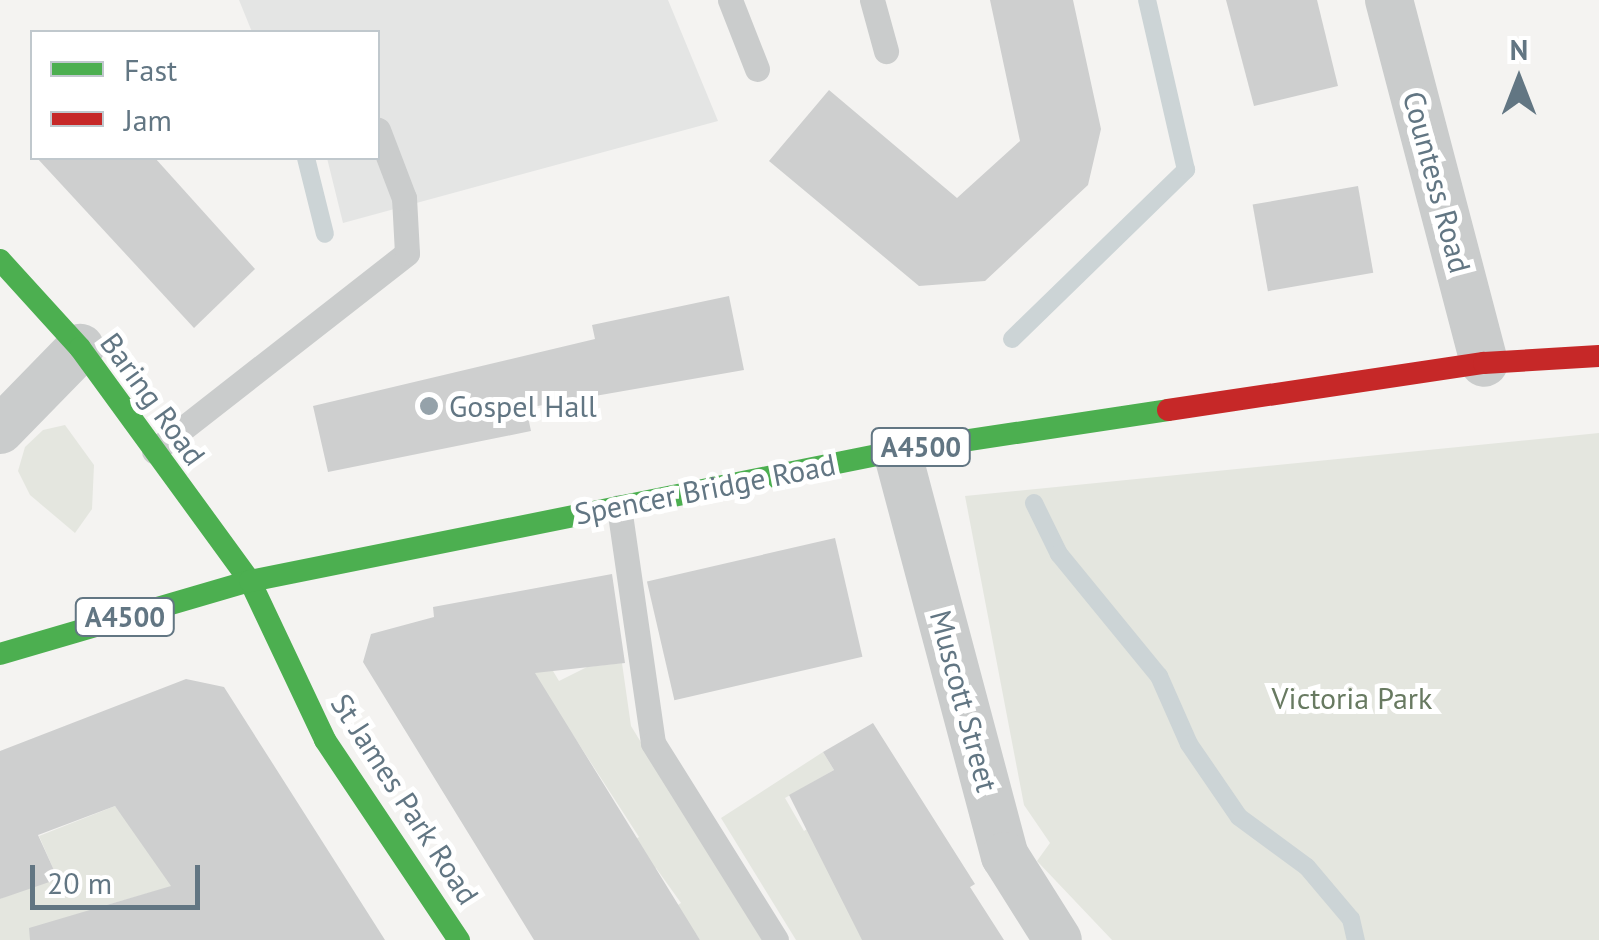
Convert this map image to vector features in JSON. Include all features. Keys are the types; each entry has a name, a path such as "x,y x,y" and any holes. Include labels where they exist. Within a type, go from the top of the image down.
{"main road":[{"name":"Baring Road","path":"0,260 80,348 250,581"},
{"name":"Spencer Bridge Road","path":"0,654 250,581 897,451 1484,363 1599,356"},
{"name":"St James Park Road","path":"250,581 325,740 460,940"}],"street":[{"name":"Countess Road","path":"1388,0 1484,363"},
{"path":"0,430 80,348"},
{"name":"Muscott Street","path":"897,451 1005,856 1058,940"}],"lane":[{"path":"730,0 757,70"},
{"path":"872,0 886,50"},
{"path":"154,451 406,252 404,198 380,135"},
{"path":"619,506 653,742 776,940"}],"shaded area":[{"path":"239,0 668,0 718,121 343,223 327,160 380,160 380,30 251,30"}],"green space":[{"path":"65,425 94,465 92,509 75,533 30,495 18,471 25,447 43,430"},
{"name":"Victoria Park","path":"1599,433 1599,940 1112,940 1037,861 1050,843 1024,805 965,496"},
{"path":"544,656 559,681 587,667 622,663 631,726 762,940 700,940 696,934 623,940 681,903 656,868 604,902 580,874 639,837 573,735 500,666"},
{"path":"823,752 834,770 785,798 804,831 848,804 873,940 796,940 721,818"},
{"path":"115,806 177,885 100,907 106,940 0,940 0,899 56,875 39,836"}],"building":[{"path":"990,0 1073,0 1101,129 1088,185 985,281 919,286 769,161 829,90 957,198 1020,141"},
{"path":"1226,0 1317,0 1338,86 1254,106"},
{"path":"39,160 157,160 255,269 194,328"},
{"path":"1358,186 1373,273 1268,291 1253,205"},
{"path":"729,296 744,370 526,408 531,431 328,472 313,406 595,339 592,325"},
{"path":"835,538 862,657 674,700 647,581"},
{"path":"612,574 625,663 535,673 700,940 534,940 363,662 371,634 434,617 433,607"},
{"path":"186,679 224,687 385,940 30,940 29,928 171,886 115,806 38,835 58,879 0,899 0,751"},
{"path":"873,723 975,884 970,887 1004,940 862,940 789,795 834,770 823,752"}],"waterway":[{"path":"1012,339 1186,170 1147,0"},
{"path":"306,160 325,234"},
{"path":"1034,503 1059,554 1159,676 1189,744 1239,817 1307,867 1351,919 1356,940"}],"traffic: fast":[{"path":"0,260 80,348 250,581 325,740 459,940"},
{"path":"0,654 250,581 897,451 1168,410"}],"traffic: jam":[{"path":"1168,410 1484,363 1599,356"}],"place":[{"name":"Gospel Hall","path":"429,406"}]}
